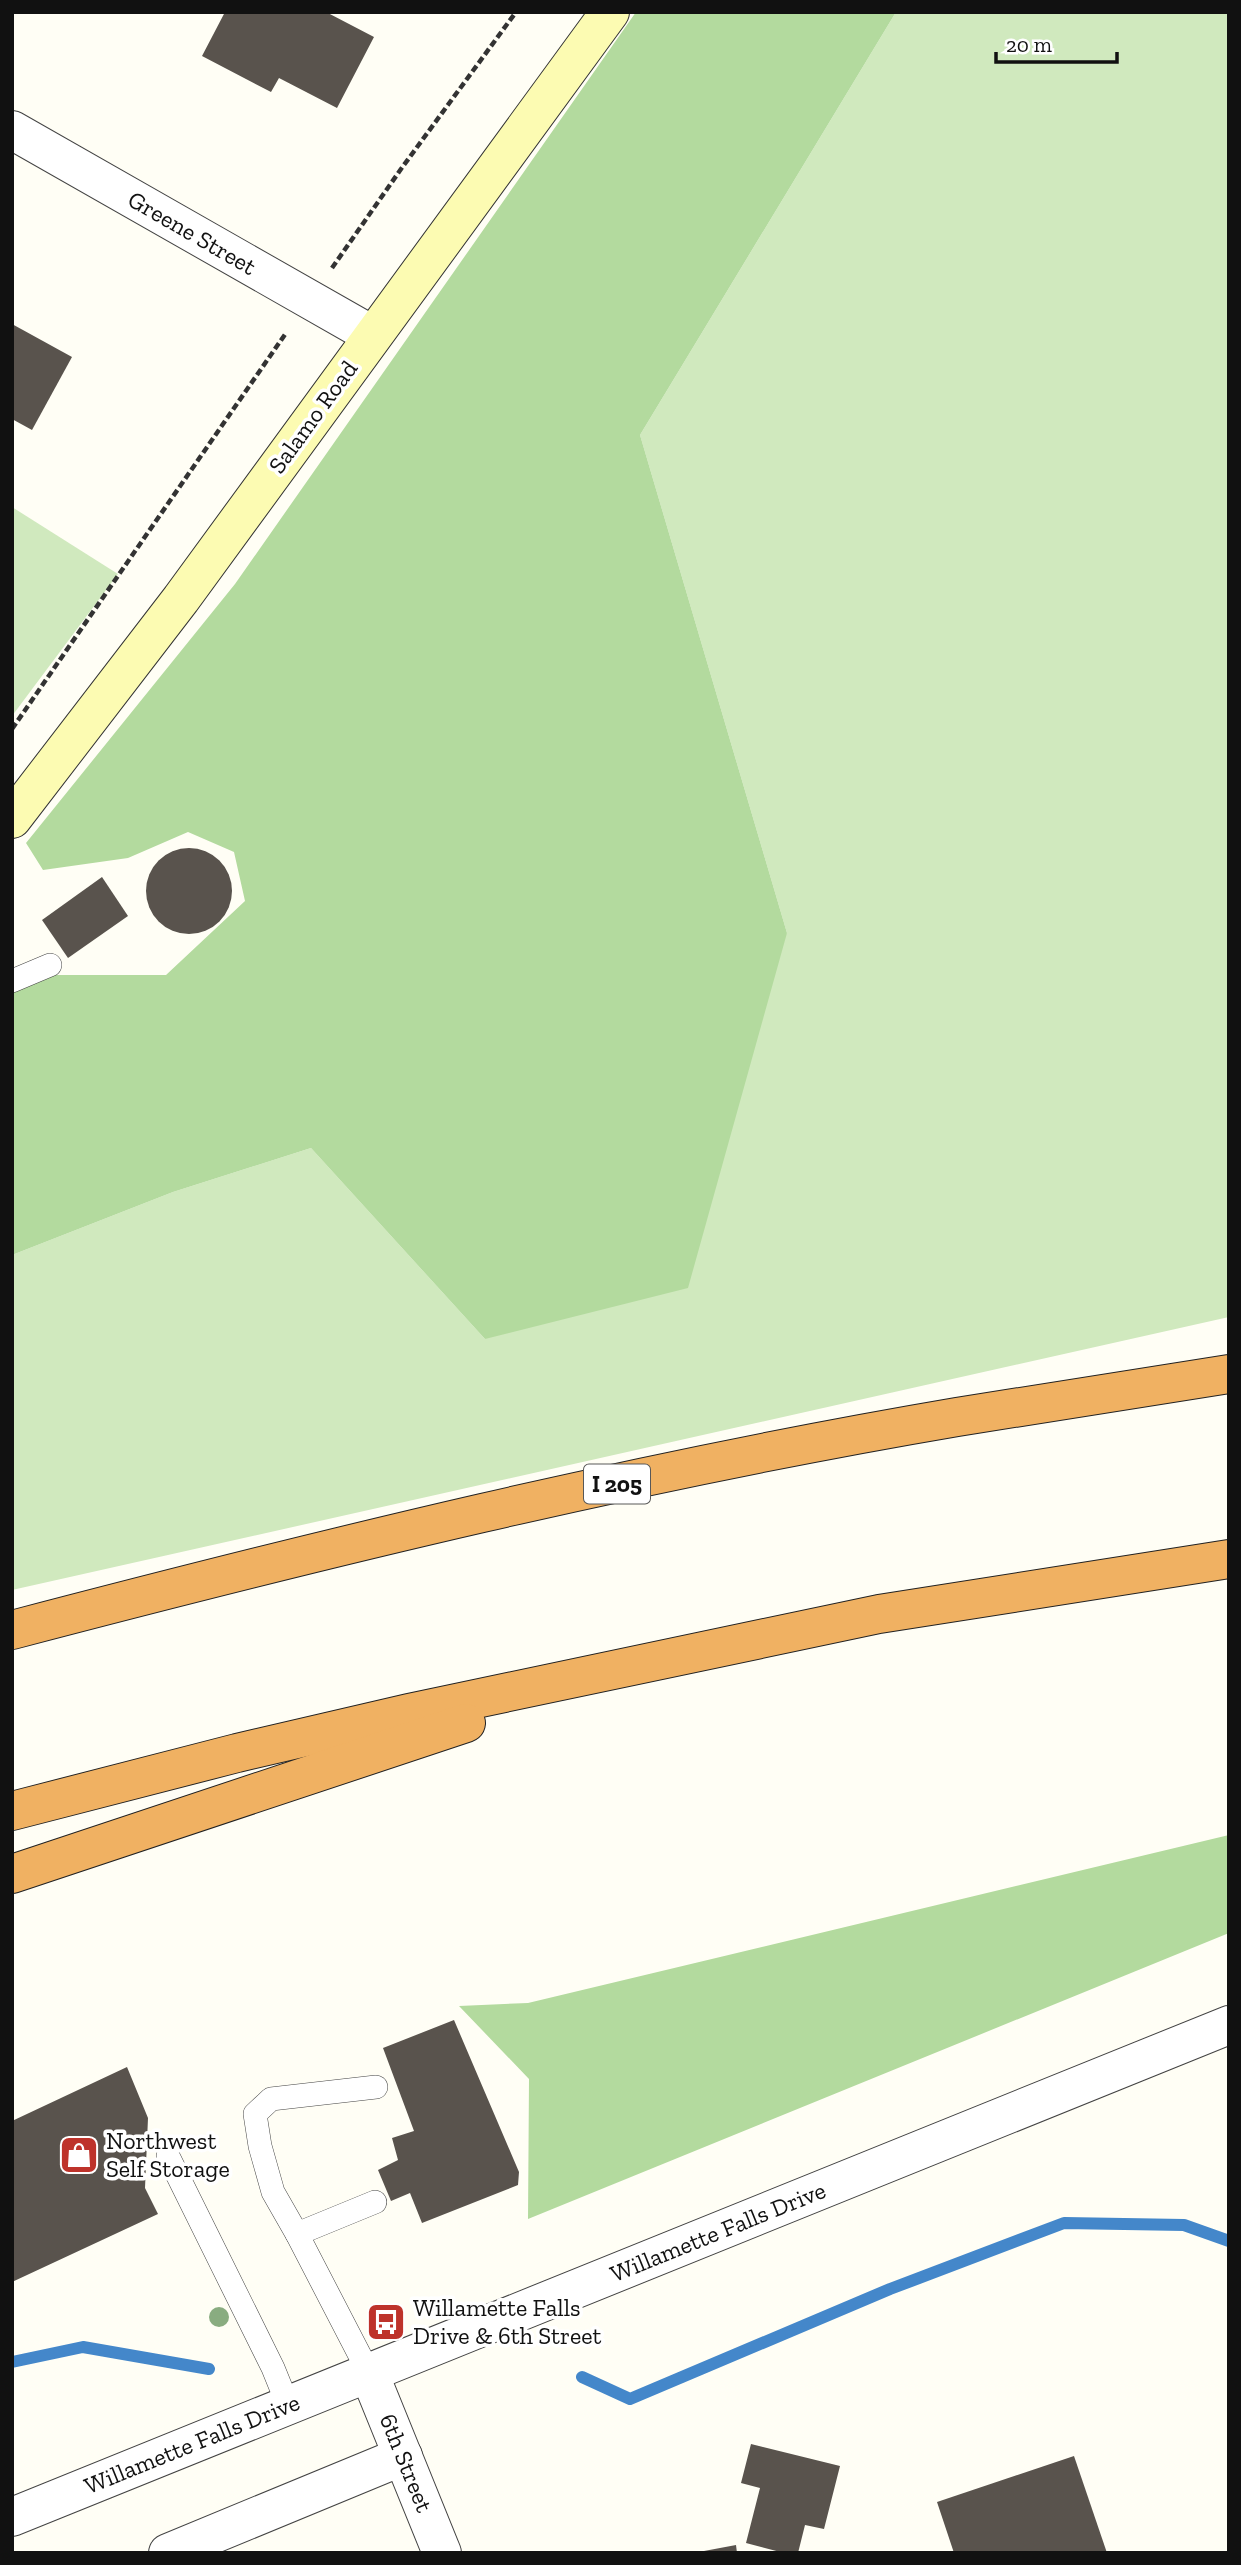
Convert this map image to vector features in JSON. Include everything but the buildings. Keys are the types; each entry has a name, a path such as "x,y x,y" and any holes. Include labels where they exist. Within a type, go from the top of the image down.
{"highway":[{"name":"I 205","path":"12,1630 216,1576 461,1518 711,1464 956,1417 1229,1374"},
{"path":"12,1811 237,1753 409,1713 879,1614 1229,1559"},
{"path":"12,1874 634,1667"}],"main road":[{"name":"Salamo Road","path":"12,819 181,599 610,12"}],"street":[{"name":"Greene Street","path":"12,130 372,335"},
{"name":"Willamette Falls Drive","path":"12,2517 1229,2025"},
{"name":"6th Street","path":"369,2373 442,2553"},
{"path":"168,2553 403,2456"}],"lane":[{"path":"12,981 50,965"},
{"path":"369,2373 298,2234 273,2192 260,2146 256,2114 271,2099 376,2087"},
{"path":"168,2156 289,2405"},
{"path":"298,2234 375,2202"}],"path":[{"path":"342,253 516,12"},
{"path":"12,729 279,342"}],"green space":[{"path":"636,12 896,12 640,435 787,933 688,1288 485,1339 311,1148 173,1192 12,1255 12,990 39,975 166,975 245,901 234,852 188,832 128,858 43,870 26,843 235,584"},
{"path":"896,12 1229,12 1229,1317 12,1590 12,1255 173,1192 311,1148 485,1339 787,933 640,435"},
{"path":"12,507 118,574 12,716"},
{"path":"1229,1835 1229,1933 528,2219 529,2079 459,2006 528,2003"}],"waterway":[{"path":"582,2377 630,2399 890,2289 1064,2223 1184,2225 1229,2241"},
{"path":"12,2362 83,2347 209,2369"}],"place":[{"name":"Northwest Self Storage","path":"79,2155"},
{"name":"Willamette Falls Drive & 6th Street","path":"386,2322"}]}
